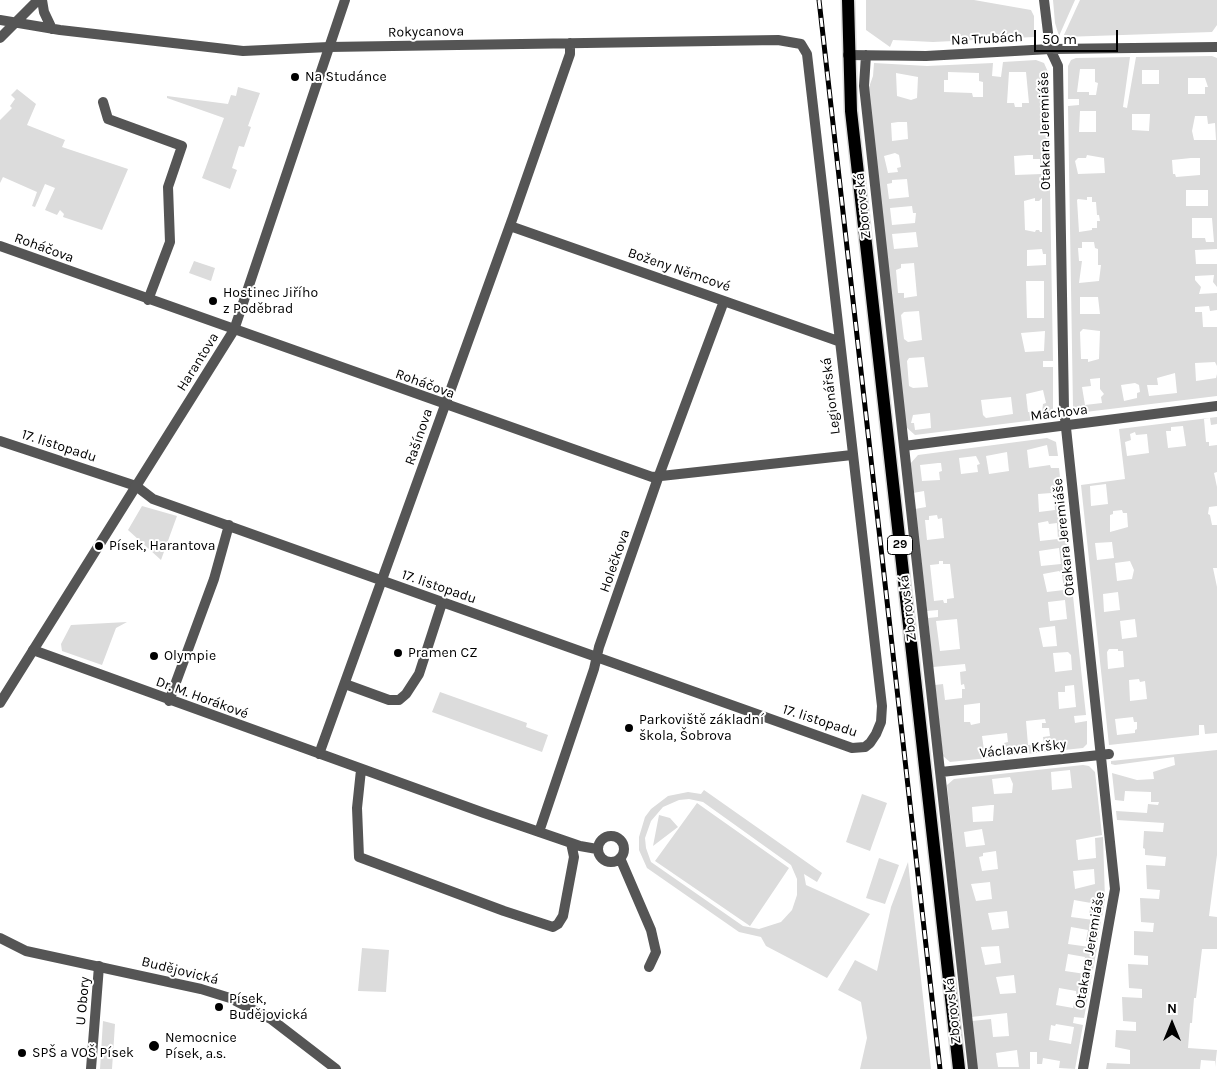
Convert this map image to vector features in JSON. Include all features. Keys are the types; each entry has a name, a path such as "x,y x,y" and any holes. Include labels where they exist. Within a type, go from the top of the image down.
{"main road":[{"name":"29","path":"848,0 851,111 959,1069"}],"street":[{"path":"0,38 40,0 52,29"},
{"name":"Harantova","path":"0,703 234,330 345,0"},
{"name":"Otakara Jeremiáše","path":"1044,0 1050,49 1058,66 1066,426 1105,754 1116,889 1083,1069"},
{"name":"Rokycanova","path":"0,20 52,29 243,52 330,47 787,40 801,44"},
{"name":"Rašínova","path":"319,754 510,226 570,54 570,44"},
{"name":"Legionářská","path":"801,44 807,54 838,341 882,706 881,722 870,743"},
{"name":"Na Trubách","path":"848,55 926,56 1050,49 1217,46"},
{"name":"Zborovská","path":"866,55 864,86 973,1069"},
{"path":"103,102 108,119 182,146 168,187 170,242 148,300"},
{"name":"Boženy Němcové","path":"510,226 838,341"},
{"name":"Roháčova","path":"0,246 444,405 658,478 852,455"},
{"name":"Holečkova","path":"539,832 658,478 724,301"},
{"name":"Máchova","path":"904,446 1217,406"},
{"name":"17. listopadu","path":"0,441 136,486 153,499 852,748 865,747 870,743"},
{"path":"169,701 214,579 229,525"},
{"path":"345,684 389,700 398,700 402,697 419,674 442,603"},
{"name":"Dr. M. Horákové","path":"33,650 361,770 571,843 597,849 600,857 608,862 620,858"},
{"name":"Václava Kršky","path":"941,772 1105,754"},
{"path":"361,770 357,808 359,857 402,875 553,927 558,924 565,906 574,857 571,843"},
{"path":"597,849 605,838 616,838 624,847 620,858 651,930 656,952 649,967"},
{"name":"Budějovická","path":"0,938 26,951 201,989 230,998 271,1019 299,1038 336,1069"},
{"name":"U Obory","path":"91,1069 99,966"}],"shaded area":[{"path":"866,0 974,0 1031,10 1034,16 1034,37 933,42 893,40 890,47 866,30"},
{"path":"1053,0 1075,0 1059,36 1055,23"},
{"path":"1080,0 1217,0 1217,25 1212,32 1063,37"},
{"path":"1212,56 1217,58 1217,249 1195,250 1196,264 1217,264 1217,287 1213,282 1214,275 1195,276 1195,280 1201,287 1199,294 1217,293 1217,310 1210,311 1209,306 1195,307 1195,312 1202,312 1203,327 1217,327 1217,366 1215,362 1195,363 1196,381 1216,378 1217,374 1217,396 1077,413 1073,408 1068,106 1079,105 1079,99 1068,99 1068,66 1071,60 1076,58 1130,57 1123,107 1127,108 1136,57","holes":["1080,69 1095,69 1095,82 1098,83 1096,95 1089,95 1089,92 1077,92","1142,70 1159,70 1159,84 1142,84","1188,78 1205,78 1208,87 1205,87 1205,94 1188,94","1080,111 1096,111 1096,132 1079,132","1132,114 1150,114 1149,131 1132,130","1195,116 1207,116 1208,124 1215,123 1216,140 1194,140 1192,131","1087,155 1104,158 1105,173 1078,174 1075,161 1078,158 1086,158","1200,158 1200,175 1176,177 1173,174 1172,160","1186,190 1208,190 1208,206 1186,206","1087,197 1092,197 1092,202 1096,202 1097,215 1099,215 1100,221 1097,221 1097,228 1079,232 1077,200 1087,200","1192,218 1212,218 1214,242 1206,242 1205,238 1192,238","1082,242 1094,242 1095,248 1098,249 1098,265 1101,265 1099,281 1079,283 1082,261 1079,261 1078,248 1082,248","1080,297 1098,297 1100,314 1080,314","1083,329 1100,331 1099,359 1088,362 1088,359 1081,359 1080,332","1175,373 1177,393 1149,396 1147,385 1158,385 1157,378","1100,378 1100,389 1104,394 1101,397 1102,403 1085,405 1082,387 1091,386 1090,379","1135,383 1139,385 1140,392 1137,393 1137,398 1124,401 1121,385"]},
{"path":"1036,60 1044,63 1048,72 1053,361 1043,361 1043,367 1053,367 1053,414 1051,418 915,435 906,427 868,90 873,76 874,63 927,66 993,63 992,76 1001,77 1003,62","holes":["948,72 979,73 979,81 983,82 983,97 973,97 972,93 944,92 944,80 948,80","1009,72 1026,72 1029,103 1022,103 1022,107 1015,107 1014,103 1007,103","896,73 918,77 917,98 911,100 897,96","907,122 908,139 892,141 891,123","895,153 899,155 901,167 897,168 898,172 888,173 884,156","1033,155 1033,159 1040,159 1042,174 1015,175 1014,156","907,179 909,197 889,199 887,184 892,183 892,180","1035,198 1035,201 1039,201 1042,198 1042,232 1036,230 1035,232 1025,230 1024,201","912,206 913,213 916,213 915,223 892,225 890,208","916,232 918,247 894,249 892,234","1042,249 1043,254 1046,254 1046,265 1027,266 1027,250","914,263 917,296 904,298 904,293 898,293 896,270 901,268 901,264","1026,281 1044,281 1044,318 1027,318","919,311 922,340 908,342 904,339 901,315 904,312","1045,331 1044,351 1025,352 1021,333","924,357 928,387 913,388 909,386 907,361 909,358","1043,390 1046,403 1043,404 1042,413 1028,412 1026,394","1011,397 1013,414 986,418 983,415 981,400","930,413 931,428 915,430 914,423 911,423 913,415"]},
{"path":"238,87 260,93 248,126 251,127 244,147 239,146 232,168 237,170 230,189 202,178 224,118 167,98 167,96 228,104 231,95 236,96"},
{"path":"17,89 36,104 27,125 65,140 62,147 128,169 102,230 63,217 64,214 60,210 57,215 45,210 55,188 45,184 35,207 32,206 37,192 3,177 0,183 0,120 12,108 10,106 15,99 11,95"},
{"path":"194,261 215,268 211,281 189,273"},
{"path":"1217,417 1217,424 1211,425 1210,418 1204,419 1206,442 1209,442 1209,446 1217,445 1217,472 1214,473 1217,487 1217,506 1209,507 1208,514 1210,515 1212,525 1217,525 1217,568 1213,568 1217,587 1217,733 1205,734 1204,725 1199,725 1199,735 1109,745 1081,485 1125,479 1119,429","holes":["1183,426 1186,446 1168,448 1166,431 1171,431 1171,427","1135,432 1136,435 1147,434 1149,453 1127,456 1125,442 1131,440 1130,434","1106,484 1108,504 1091,506 1090,486","1122,510 1123,513 1127,513 1128,527 1110,532 1110,515 1113,514 1113,511","1112,542 1114,558 1097,560 1095,543","1130,561 1134,570 1132,579 1117,581 1115,563","1118,592 1120,610 1104,612 1103,594","1135,619 1137,637 1122,639 1120,621","1109,649 1123,651 1124,667 1108,669 1107,652","1139,679 1140,682 1145,681 1147,699 1130,701 1129,680","1133,717 1134,722 1137,722 1135,733 1117,735 1115,719"]},
{"path":"1047,438 1056,442 1058,456 1049,456 1047,445 1027,450 1029,468 1050,465 1051,468 1059,468 1086,715 1074,716 1075,723 1087,721 1087,744 1083,748 950,762 943,756 935,685 943,684 945,700 962,698 962,689 965,689 964,684 961,685 960,672 966,671 965,664 933,667 928,618 938,617 938,610 927,611 915,509 926,507 924,491 913,493 910,464 918,455","holes":["1007,452 1009,471 989,474 986,456","976,456 980,464 977,465 978,472 961,474 959,458","941,463 940,480 922,481 920,465","1051,493 1054,495 1055,510 1039,512 1038,494","937,515 938,519 942,518 944,538 927,540 925,520 929,520 929,516","1048,521 1049,524 1057,523 1058,539 1040,541 1038,523","1059,548 1061,564 1041,566 1039,551","939,561 943,561 943,564 950,564 954,598 947,599 947,603 944,603 943,600 934,601 930,565 939,564","1059,571 1062,574 1064,590 1047,592 1043,574","1065,600 1067,619 1050,621 1048,602","957,619 960,649 940,651 936,621","1055,626 1057,646 1043,647 1039,628","1068,652 1071,655 1072,670 1055,672 1053,653","1074,685 1076,707 1059,709 1058,692 1065,692 1065,686","980,703 980,723 971,725 970,722 964,722 964,705","1045,719 1046,723 1042,723 1042,728 1049,728 1050,736 1043,737 1044,744 1028,745 1026,721","1007,733 1008,742 1004,743 1005,748 984,750 982,736"]},
{"path":"142,506 177,516 161,560 128,530"},
{"path":"127,622 116,628 102,665 62,651 61,644 71,625"},
{"path":"440,692 527,723 526,727 548,735 542,752 432,712"},
{"path":"1217,750 1217,855 1209,916 1217,917 1217,949 1202,949 1192,1023 1190,1023 1188,1048 1217,1050 1215,1067 1215,1061 1201,1060 1200,1069 1106,1069 1107,1063 1130,1064 1130,1050 1115,1047 1116,1030 1136,1031 1136,1022 1123,1021 1122,997 1142,998 1142,989 1129,988 1128,964 1148,965 1148,956 1134,955 1134,931 1153,932 1154,923 1141,922 1140,898 1159,899 1160,890 1147,889 1146,865 1165,866 1166,857 1145,855 1145,849 1143,848 1144,831 1163,832 1164,823 1117,820 1116,811 1147,813 1148,804 1158,805 1159,802 1151,802 1151,792 1125,791 1124,801 1115,800 1112,773 1137,780 1154,779 1153,772 1175,765 1174,757 1115,765 1111,764 1111,761"},
{"path":"1083,765 1089,766 1095,772 1102,835 1076,840 1078,860 1096,858 1095,838 1103,837 1105,900 1102,917 1089,915 1091,903 1074,900 1071,917 1101,921 1097,943 1086,941 1088,930 1071,927 1068,944 1097,948 1093,970 1083,968 1085,957 1068,954 1065,971 1092,975 1084,1018 1074,1017 1073,1023 1083,1025 1075,1069 1059,1068 1060,1061 1043,1058 1042,1064 1037,1064 1037,1052 1030,1052 1030,1069 977,1069 972,1021 991,1019 993,1037 1009,1036 1007,1013 971,1017 947,785 954,779","holes":["1070,770 1072,788 1052,790 1051,772","1010,777 1013,784 1012,793 994,794 992,779","994,805 993,821 973,822 972,807","982,829 985,845 966,847 964,832","996,851 998,869 982,871 979,857 983,856 983,853","1094,869 1095,884 1075,889 1073,871","990,882 992,899 976,901 971,884","1007,911 1009,928 992,930 988,913","999,946 1001,963 985,965 981,947","1014,975 1016,993 1000,994 996,977","1059,988 1076,991 1077,1003 1074,1003 1073,1008 1056,1005","1051,1025 1074,1027 1071,1044 1049,1040","1017,1050 1019,1067 998,1067 996,1053"]},
{"path":"704,790 822,873 817,882 804,874 806,885 870,914 827,978 766,946 761,937 739,932 647,868 639,850 639,837 645,817 651,809 668,796 688,792 701,794","holes":["689,799 703,802 791,865 797,879 797,895 792,910 781,922 759,929 743,926 651,862 645,838 651,821 663,807 679,800"]},
{"path":"862,794 887,803 870,851 846,842"},
{"path":"697,803 789,868 750,926 655,861"},
{"path":"659,815 670,818 678,827 653,846"},
{"path":"879,858 899,865 885,904 866,898"},
{"path":"908,862 931,1069 860,1069 867,1038 861,1002 838,990 855,960 877,971 891,907"},
{"path":"362,948 389,950 386,992 358,991"},
{"path":"103,1021 115,1024 112,1069 100,1069"}],"railway":[{"path":"819,0 940,1069"}],"place":[{"name":"Na Studánce","path":"295,77"},
{"name":"Hostinec Jiřího z Poděbrad","path":"213,301"},
{"name":"Písek, Harantova","path":"99,546"},
{"name":"Pramen CZ","path":"398,653"},
{"name":"Olympie","path":"154,656"},
{"name":"Parkoviště základní škola, Šobrova","path":"629,728"},
{"name":"Písek, Budějovická","path":"219,1007"},
{"name":"Nemocnice Písek, a.s.","path":"154,1046"},
{"name":"SPŠ a VOŠ Písek","path":"22,1053"}]}
